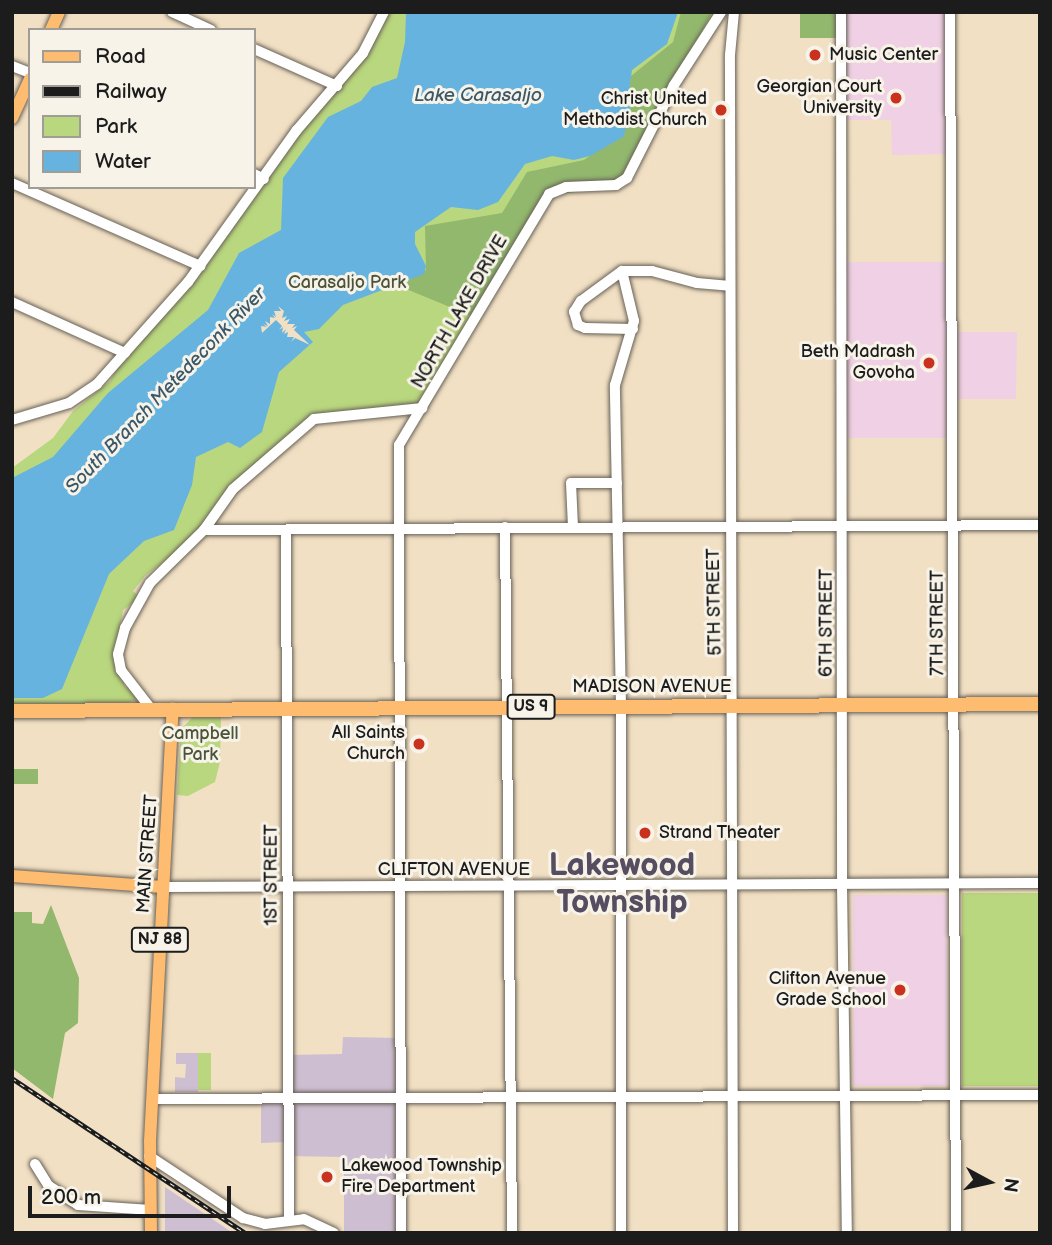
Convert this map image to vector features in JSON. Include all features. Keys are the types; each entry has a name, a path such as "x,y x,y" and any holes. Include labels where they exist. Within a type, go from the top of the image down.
{"highway":[{"name":"MADISON AVENUE","path":"12,711 1040,704"}],"main road":[{"path":"52,28 59,12"},
{"path":"12,118 28,83"},
{"name":"MAIN STREET","path":"149,1162 173,709"},
{"path":"12,876 163,887"},
{"name":"NJ 88","path":"149,1162 150,1233"}],"street":[{"path":"172,12 207,28"},
{"path":"12,420 32,418 82,396 125,353 200,266 296,131 363,53 384,12"},
{"name":"NORTH LAKE DRIVE","path":"152,710 121,670 120,642 150,583 204,530 233,489 304,425 349,414 422,408 544,201 558,189 616,185 627,178 674,85 721,12"},
{"name":"5TH STREET","path":"733,1233 730,55 734,12"},
{"name":"6TH STREET","path":"841,12 842,885 847,1233"},
{"name":"7TH STREET","path":"950,12 957,1233"},
{"path":"256,50 337,86"},
{"path":"256,175 264,179"},
{"path":"12,183 200,266"},
{"path":"633,329 585,328 574,318 581,301 622,271 652,271 697,283 730,286"},
{"path":"621,1233 621,706 616,400 619,367 633,329 632,302 622,271"},
{"path":"12,302 125,353"},
{"path":"401,1233 397,528 399,445 422,408"},
{"path":"573,527 571,483 617,483"},
{"path":"204,530 1040,525"},
{"path":"505,527 510,707 512,1233"},
{"name":"1ST STREET","path":"286,530 289,1219"},
{"name":"CLIFTON AVENUE","path":"163,887 1040,883"},
{"path":"153,1099 1040,1095"},
{"path":"149,1162 243,1218 265,1224 304,1219 334,1233"},
{"path":"35,1164 49,1186 78,1205 151,1210"}],"shaded area":[{"name":"Georgian Court University","path":"841,12 950,12 951,154 892,155 891,120 842,120"},
{"name":"Beth Madrash Govoha","path":"842,262 952,262 952,332 1017,332 1016,399 952,399 952,438 842,438"},
{"name":"Clifton Avenue Grade School","path":"853,895 947,895 947,1086 853,1086"},
{"path":"343,1037 401,1038 402,1233 344,1233 344,1157 287,1156 287,1142 261,1143 261,1100 286,1099 286,1055 342,1054"},
{"path":"176,1053 198,1053 198,1092 175,1092 175,1077 185,1078 186,1064 176,1064"},
{"path":"165,1187 233,1233 165,1233"}],"green space":[{"name":"Lake Carasaljo","path":"384,12 721,12 674,85 557,189 422,408 314,419 235,488 204,530 145,576 133,591 140,598 123,610 114,657 125,686 142,698 125,704 12,707 12,468 53,438 73,411 110,381 125,353 337,86"},
{"path":"681,12 712,12 631,169 613,187 545,196 474,317 399,286 426,270 425,226 502,213 527,172 584,160 623,132 631,76 673,42"},
{"path":"800,12 836,12 836,38 800,38"},
{"name":"Campbell Park","path":"193,717 221,717 220,762 215,782 188,796 177,795 181,729"},
{"path":"12,769 38,769 38,784 12,784"},
{"path":"962,893 1040,893 1040,1086 962,1086"},
{"path":"51,905 79,978 78,1023 65,1033 53,1099 12,1068 12,912 32,912 32,923 43,924"},
{"path":"198,1053 211,1053 211,1090 198,1090"}],"water":[{"name":"Lake Carasaljo","path":"406,12 678,12 667,44 632,70 628,98 631,115 623,137 590,156 574,160 552,156 525,164 498,202 478,210 451,207 415,232 415,244 426,266 424,274 343,305 319,329 304,332 313,342 279,372 262,432 240,448 228,442 196,457 192,485 174,530 144,541 109,574 62,689 43,698 12,698 12,478 53,457 108,393 208,310 239,253 281,230 283,178 328,117 361,101 372,87 397,78 405,42"}],"pier":[{"path":"278,306 284,311 282,318 287,316 284,321 290,319 287,324 295,324 292,328 297,326 294,330 310,345 295,338 291,342 294,337 287,337 288,332 284,334 286,329 282,333 283,327 279,330 282,326 276,320 262,333 261,326 268,326 265,321 270,324 270,317 275,318 272,314 276,317 274,311 281,311"}],"railway":[{"path":"12,1078 245,1233"}],"place":[{"name":"Music Center","path":"815,55"},
{"name":"Georgian Court University","path":"896,98"},
{"name":"Christ United Methodist Church","path":"721,110"},
{"name":"Beth Madrash Govoha","path":"929,363"},
{"name":"All Saints Church","path":"419,744"},
{"name":"Strand Theater","path":"645,833"},
{"name":"Clifton Avenue Grade School","path":"900,990"},
{"name":"Lakewood Township Fire Department","path":"327,1177"}],"district":[{"name":"Lakewood Township","path":"622,886"}],"park label":[{"name":"Carasaljo Park","path":"347,283"}],"water label":[{"name":"South Branch Metedeconk River","path":"166,391"}]}
